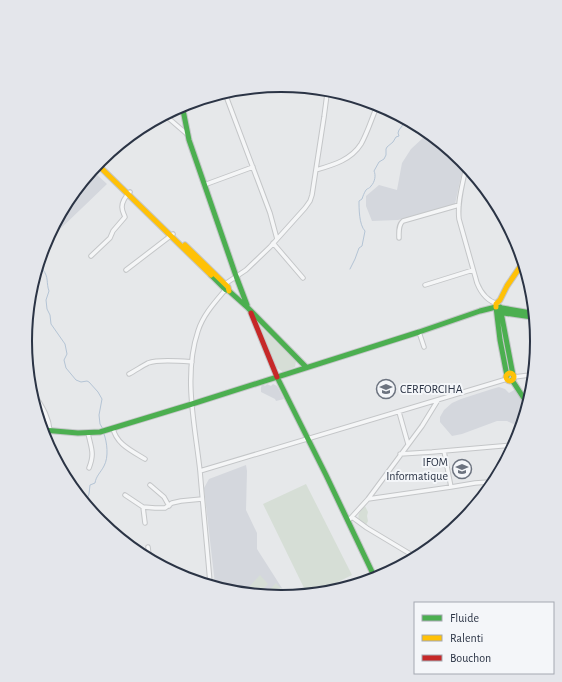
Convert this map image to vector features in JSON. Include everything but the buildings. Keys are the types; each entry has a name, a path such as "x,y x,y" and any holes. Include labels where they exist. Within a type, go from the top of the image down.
{"main road":[{"path":"183,112 189,140 248,308 277,376 373,572"},
{"path":"103,168 248,308 306,367"},
{"path":"519,268 507,286 498,307 500,340 511,378 523,398"},
{"path":"498,307 528,316"},
{"path":"498,307 506,339 511,378"},
{"path":"50,430 88,433 100,432 486,310 498,307 528,313"},
{"path":"500,340 506,339"}],"street":[{"path":"210,580 192,404 191,378 194,348 201,322 214,303 236,276 246,270 274,243 310,201 327,96"},
{"path":"227,98 270,213 277,239"},
{"path":"316,170 341,161 358,148 364,138 375,111"},
{"path":"169,119 188,134"},
{"path":"204,185 253,167"},
{"path":"464,173 460,191 459,219 477,283 483,294 498,307"},
{"path":"91,256 110,238 112,231 125,217 122,208 124,199 129,193"},
{"path":"399,238 400,225 403,221 459,205"},
{"path":"126,270 172,235"},
{"path":"274,243 303,278"},
{"path":"424,285 473,270"},
{"path":"419,332 424,347"},
{"path":"129,374 153,362 192,362"},
{"path":"200,472 511,378 528,375"},
{"path":"348,521 368,498 422,426 438,400"},
{"path":"40,404 48,418 50,430"},
{"path":"399,412 408,444"},
{"path":"113,428 116,438 121,444 145,459"},
{"path":"88,433 92,446 92,455 89,468"},
{"path":"400,454 506,446"},
{"path":"444,451 450,487"},
{"path":"368,498 486,482"},
{"path":"150,485 164,497 169,506"},
{"path":"125,495 144,507 155,508 165,508 172,503 181,501 202,499"},
{"path":"144,507 145,522"},
{"path":"352,517 367,528 410,554"},
{"path":"148,547 149,552"}],"shaded area":[{"path":"424,137 433,143 462,171 455,204 398,220 372,221 366,206 366,196 379,185 397,190 402,163 411,149"},
{"path":"97,174 107,184 58,231 65,216 83,189"},
{"path":"260,326 296,361 295,367 283,372 276,367"},
{"path":"263,384 265,386 267,384 271,386 273,384 277,386 284,399 276,401 275,399 261,392 261,387"},
{"path":"499,387 505,389 509,393 516,389 523,399 515,425 507,421 497,421 462,434 452,436 440,422 440,417 444,410 452,403"},
{"path":"246,465 246,510 257,533 257,549 283,590 248,588 215,581 204,488 209,479"},
{"path":"306,484 352,575 333,584 304,589 263,504"},
{"path":"365,506 368,512 368,521 366,525 360,521 358,516"},
{"path":"260,575 268,584 263,589 249,587"},
{"path":"276,583 282,590 281,590 270,589"}],"waterway":[{"path":"350,269 359,248 362,246 365,231 360,221 359,201 362,199 366,190 373,183 375,176 374,171 379,162 384,159 387,147 396,137 399,136 399,130 404,124"},
{"path":"44,265 43,270 46,275 49,291 46,300 47,309 50,315 51,324 65,344 67,354 64,360 66,368 76,380 81,382 89,382 98,392 102,399 99,415 100,424 103,429"},
{"path":"87,498 90,485 95,483 96,478 106,462 107,450 104,434"}],"traffic: fast":[{"path":"183,112 189,140 247,305"},
{"path":"211,275 226,290 248,308 306,367"},
{"path":"49,430 78,433 100,432 419,332 480,311 496,307 528,313"},
{"path":"496,307 500,340 507,376"},
{"path":"500,307 513,375"},
{"path":"497,312 528,316"},
{"path":"277,377 372,572"},
{"path":"512,380 523,398"}],"traffic: slow":[{"path":"102,169 211,275"},
{"path":"185,245 228,287 229,291"},
{"path":"496,307 496,304 519,268"},
{"path":"510,373 513,374 514,377 513,380 510,381 507,380 506,377 507,374 510,373"}],"traffic: jam":[{"path":"251,313 277,377"}],"place":[{"name":"CERFORCIHA","path":"386,389"},
{"name":"IFOM Informatique","path":"462,469"}]}
